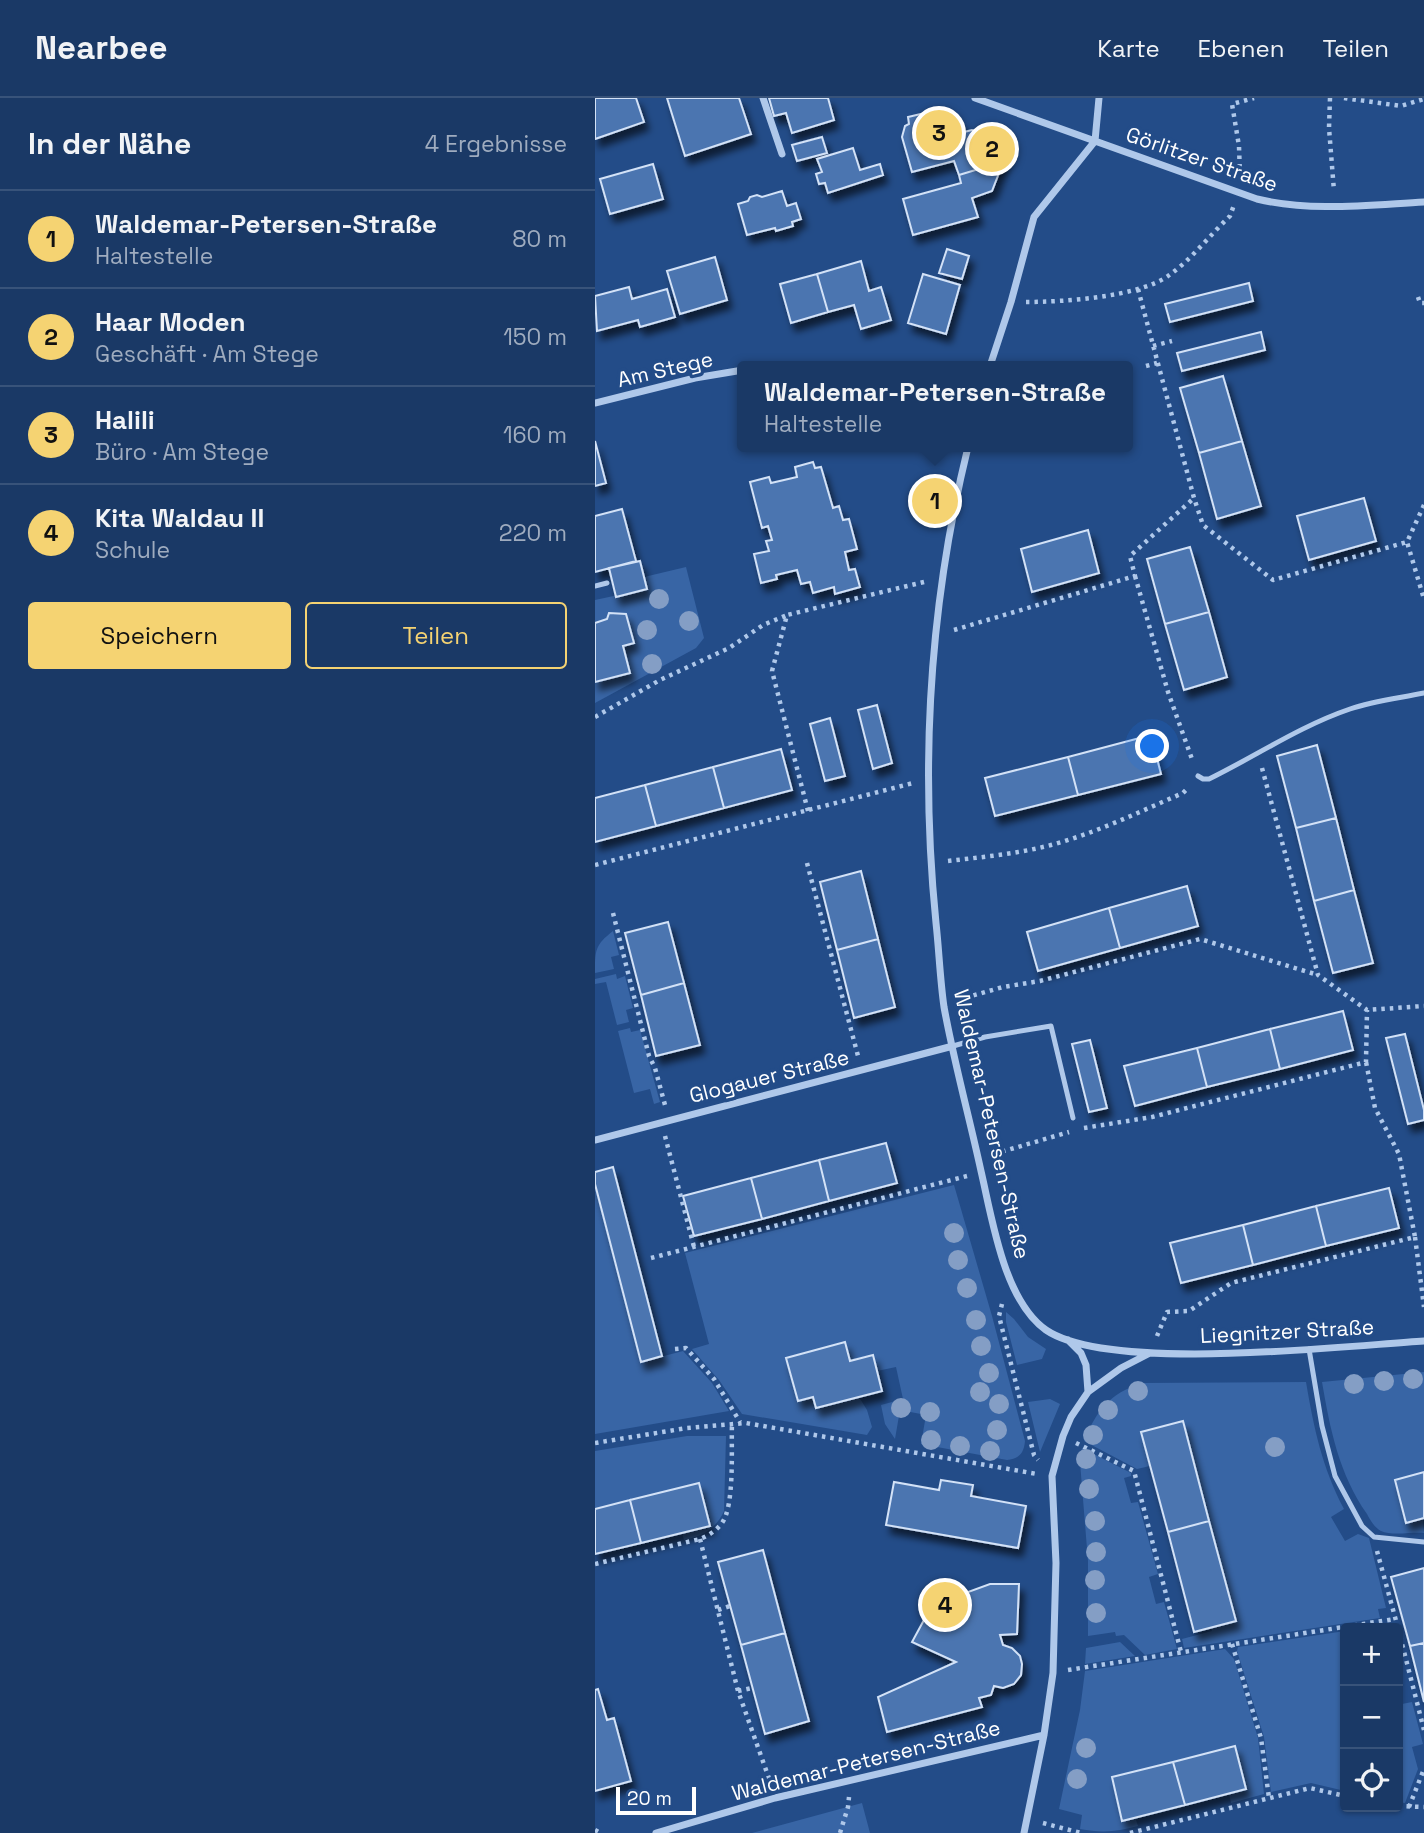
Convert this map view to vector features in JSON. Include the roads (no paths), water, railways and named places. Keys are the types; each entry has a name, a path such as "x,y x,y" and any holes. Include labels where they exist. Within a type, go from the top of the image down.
{"street":[{"path":"763,98 782,154"},
{"path":"975,98 1095,141"},
{"path":"992,361 1034,217 1095,141 1098,98"},
{"name":"Görlitzer Straße","path":"1095,141 1279,204 1335,206 1424,202"},
{"name":"Am Stege","path":"595,403 737,371"},
{"name":"Waldemar-Petersen-Straße","path":"967,452 954,504 943,578 930,713 930,863 944,1004 981,1172 1008,1275 1032,1319 1048,1332 1068,1339"},
{"name":"Glogauer Straße","path":"595,1140 953,1046"},
{"path":"1024,1833 1029,1819 1053,1673 1056,1563 1052,1476 1071,1417 1088,1392 1086,1365 1081,1353 1068,1339"},
{"name":"Liegnitzer Straße","path":"1068,1339 1122,1351 1151,1353 1310,1349 1424,1341"},
{"name":"Liegnitzer Straße","path":"1088,1392 1121,1368 1151,1353"},
{"name":"Waldemar-Petersen-Straße","path":"656,1833 775,1798 1044,1735"}],"lane":[{"path":"595,586 607,583"},
{"path":"1198,776 1209,779 1302,729 1352,709 1424,693"},
{"path":"953,1046 985,1037 1051,1026 1073,1118"},
{"path":"1310,1349 1322,1426 1335,1476 1362,1526 1374,1537 1424,1542"}],"place":[{"name":"Halili","path":"939,133"},
{"name":"Haar Moden","path":"992,149"},
{"name":"Waldemar-Petersen-Straße","path":"935,501"},
{"name":"Kita Waldau II","path":"945,1605"}]}
